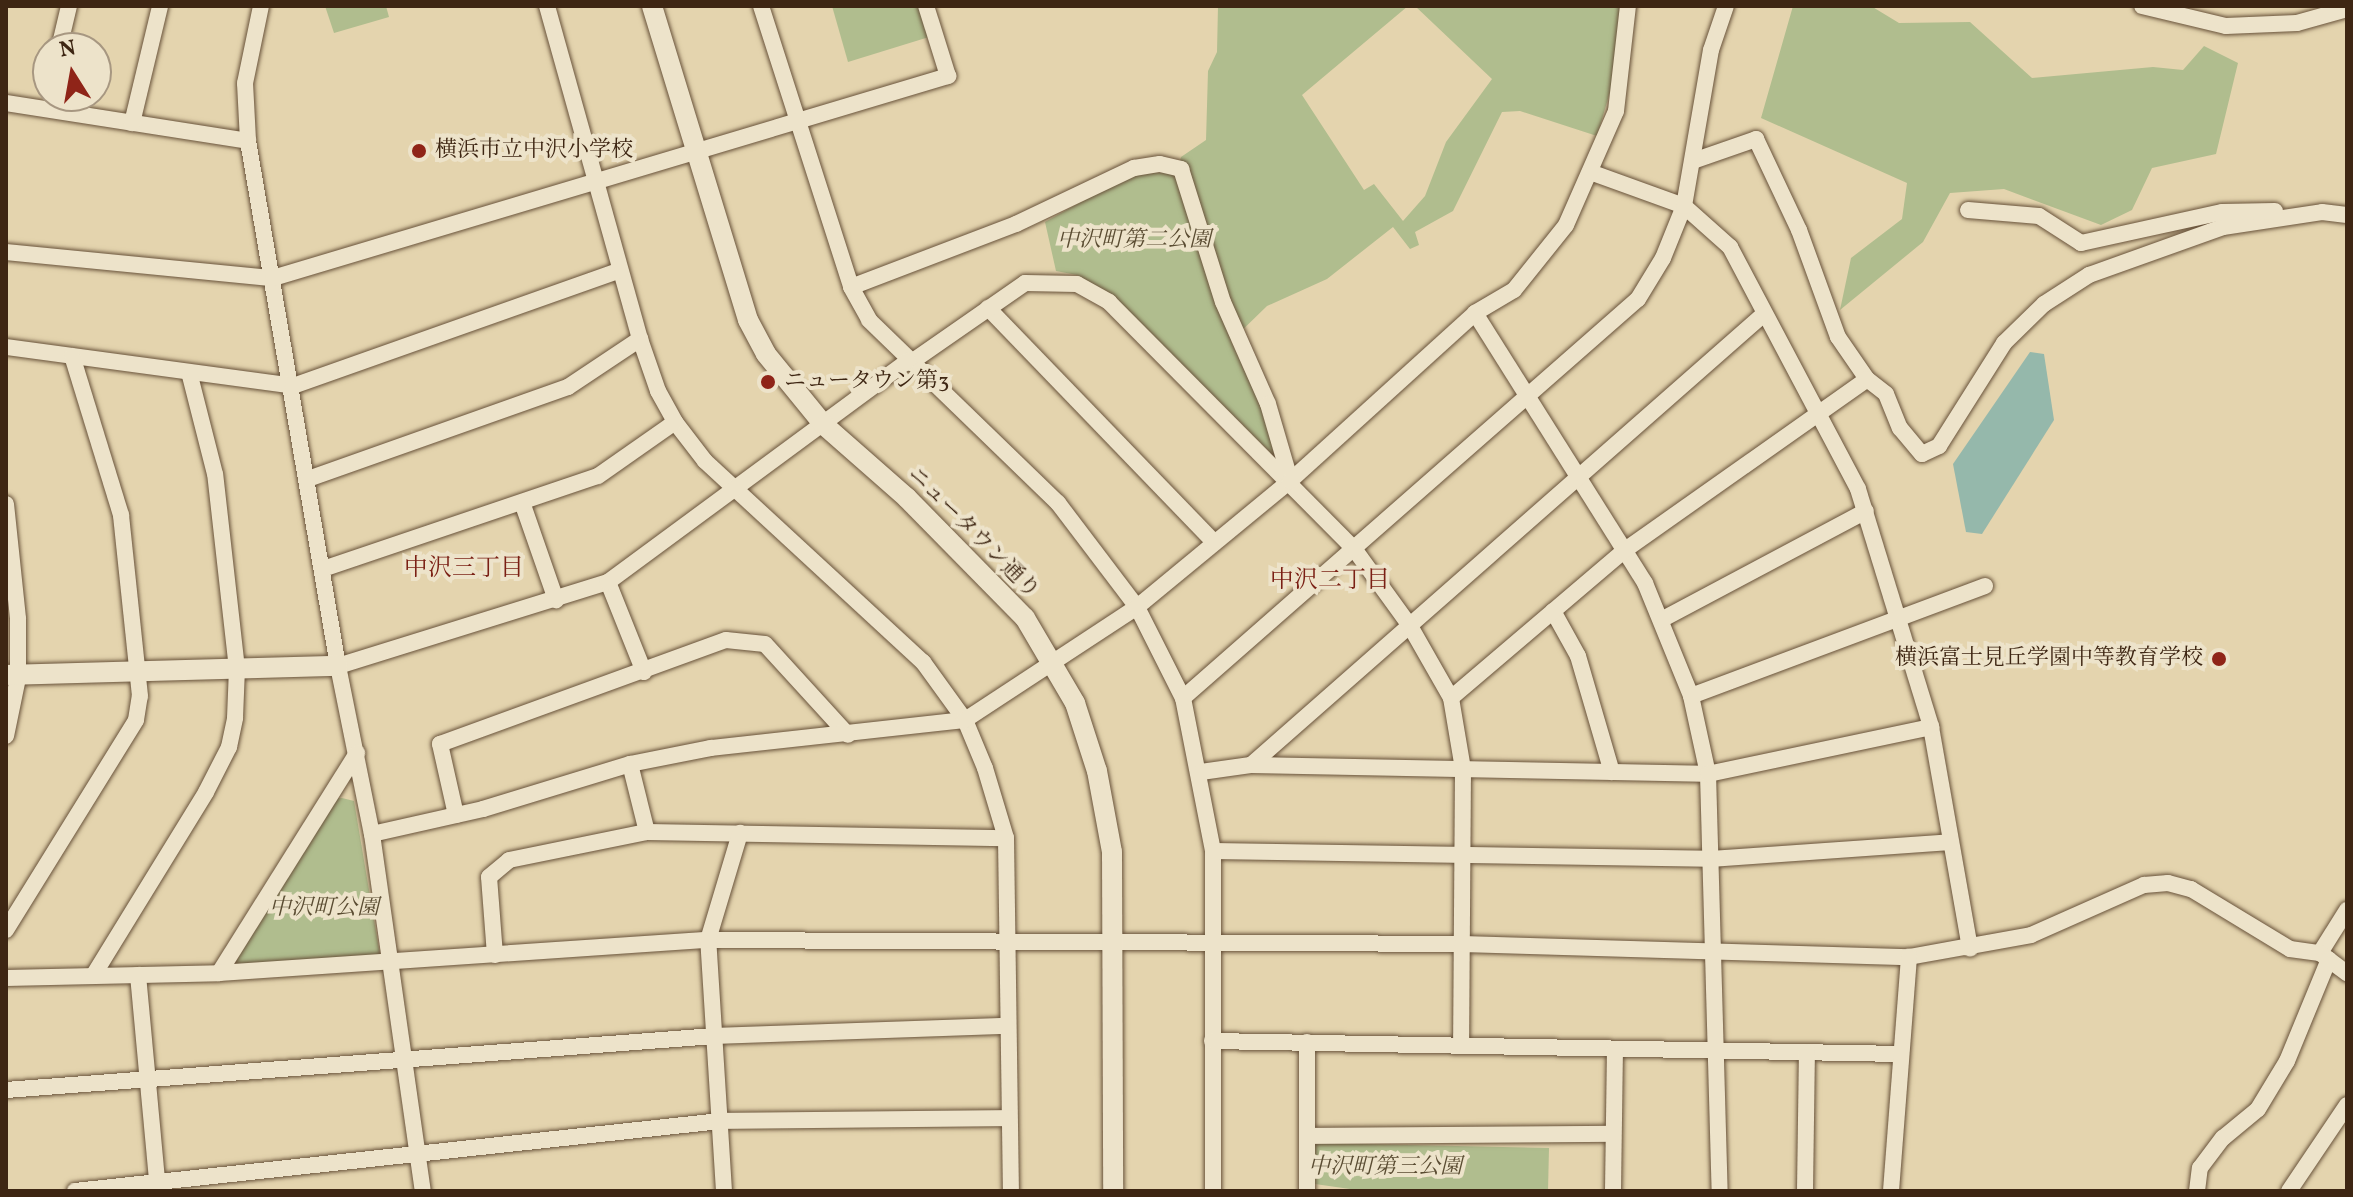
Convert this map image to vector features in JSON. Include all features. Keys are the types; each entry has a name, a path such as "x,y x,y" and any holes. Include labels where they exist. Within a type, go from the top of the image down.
{"street":[{"path":"63,32 69,6"},
{"path":"132,123 160,6"},
{"path":"261,6 245,83 248,141 293,386 338,666 372,834 407,1060 423,1191"},
{"path":"547,6 640,339 658,391 675,422 705,461 923,662 965,720 1006,838 1010,938 1007,1026 1011,1191"},
{"name":"ニュータウン通り","path":"652,6 748,320 766,354 824,425 974,563 1025,618 1054,661 1087,735 1107,809 1113,1191"},
{"path":"761,6 851,287 869,320 1058,503 1137,607 1183,698 1201,772 1213,851 1213,1191"},
{"path":"6,252 273,278 597,184 948,76 926,6"},
{"path":"372,834 456,815 630,764 711,748 965,720 1137,607 1213,541 1290,481 1475,313 1514,290 1566,225 1616,111 1628,6"},
{"path":"1183,698 1638,299 1663,258 1684,206 1711,50 1726,6"},
{"path":"2142,6 2226,26 2297,23 2347,9"},
{"path":"6,103 32,102"},
{"path":"87,112 132,123 248,141"},
{"path":"1693,161 1756,139 1799,230 1838,337 1867,379 1886,394 1900,428 1922,454 1939,446 2004,343 2044,304 2089,275 2223,227 2322,212"},
{"path":"851,287 1002,229 1134,168 1160,164 1181,169 1223,302 1268,404 1290,481"},
{"path":"1590,172 1684,206 1730,247 1818,411 1866,511 1901,617 1931,727 1970,949"},
{"path":"1968,210 2039,216 2081,243 2222,212 2347,215"},
{"path":"6,347 293,386 620,270"},
{"path":"12,676 338,666 608,582 909,362 1025,283 1049,280 1077,284 1109,302 1290,481 1355,550 1410,626 1451,698 1463,769 1461,1046"},
{"path":"988,308 1213,541"},
{"path":"1475,313 1625,550 1661,620 1691,696 1708,774 1710,950 1720,1191"},
{"path":"1251,765 1764,314"},
{"path":"308,479 568,387 640,339"},
{"path":"6,930 136,720 140,674 121,515 72,356"},
{"path":"93,976 229,747 237,669 215,474 189,372"},
{"path":"1451,698 1625,550 1867,379"},
{"path":"323,569 523,505 598,476 675,422"},
{"path":"6,504 13,549 12,676 6,736"},
{"path":"523,505 556,600"},
{"path":"1661,620 1866,511"},
{"path":"608,582 644,672"},
{"path":"1691,696 1985,586"},
{"path":"1553,611 1578,656 1612,772"},
{"path":"456,815 440,744 726,640 765,644 848,735"},
{"path":"1201,772 1251,765 1708,774 1931,727"},
{"path":"219,973 357,753"},
{"path":"630,764 647,832"},
{"path":"495,955 489,877 509,860 647,832 1006,838"},
{"path":"724,1191 708,940 740,833"},
{"path":"1213,851 1709,859 1950,842"},
{"path":"6,978 219,973 708,940 1010,938 1462,944 1909,957 1970,949 2031,935 2144,885 2168,883 2191,889 2290,949 2325,956 2347,973"},
{"path":"2197,1191 2200,1168 2223,1138 2258,1109 2287,1061 2325,956 2347,910"},
{"path":"1891,1191 1909,957"},
{"path":"138,975 157,1186"},
{"path":"6,1090 714,1036 1007,1026"},
{"path":"1212,1041 1900,1054"},
{"path":"1307,1042 1307,1191"},
{"path":"1613,1191 1615,1049"},
{"path":"1805,1191 1807,1052"},
{"path":"2289,1191 2347,1105"},
{"path":"75,1191 157,1186 720,1121 1009,1118"},
{"path":"1307,1136 1613,1134"}],"green space":[{"path":"325,6 386,6 389,17 334,33"},
{"path":"832,6 919,6 929,37 848,62"},
{"name":"中沢町第二公園","path":"1218,6 1408,6 1302,95 1364,190 1374,184 1403,221 1425,196 1446,142 1492,79 1415,6 1622,6 1615,75 1597,136 1520,111 1502,112 1453,211 1415,232 1419,245 1410,249 1393,227 1327,279 1267,306 1231,341 1275,437 1280,462 1114,297 1077,275 1056,271 1045,222 1135,172 1177,173 1181,157 1206,140 1208,71 1217,52"},
{"path":"1793,6 1871,6 1899,23 1970,22 2032,78 2153,67 2183,70 2204,46 2238,63 2216,154 2152,168 2132,210 2101,225 2004,189 1950,193 1923,242 1840,310 1851,258 1902,219 1907,183 1761,118"},
{"name":"中沢町公園","path":"332,799 354,801 380,955 234,965"},
{"name":"中沢町第三公園","path":"1315,1143 1549,1148 1548,1191 1364,1191 1315,1184"}],"shaded area":[{"path":"2030,352 2044,354 2054,420 1982,534 1966,532 1953,464"}],"place":[{"name":"横浜市立中沢小学校","path":"419,151"},
{"name":"ニュータウン第3","path":"768,382"},
{"name":"横浜富士見丘学園中等教育学校","path":"2219,659"}],"district":[{"name":"中沢三丁目","path":"464,570"},
{"name":"中沢二丁目","path":"1330,582"}]}
